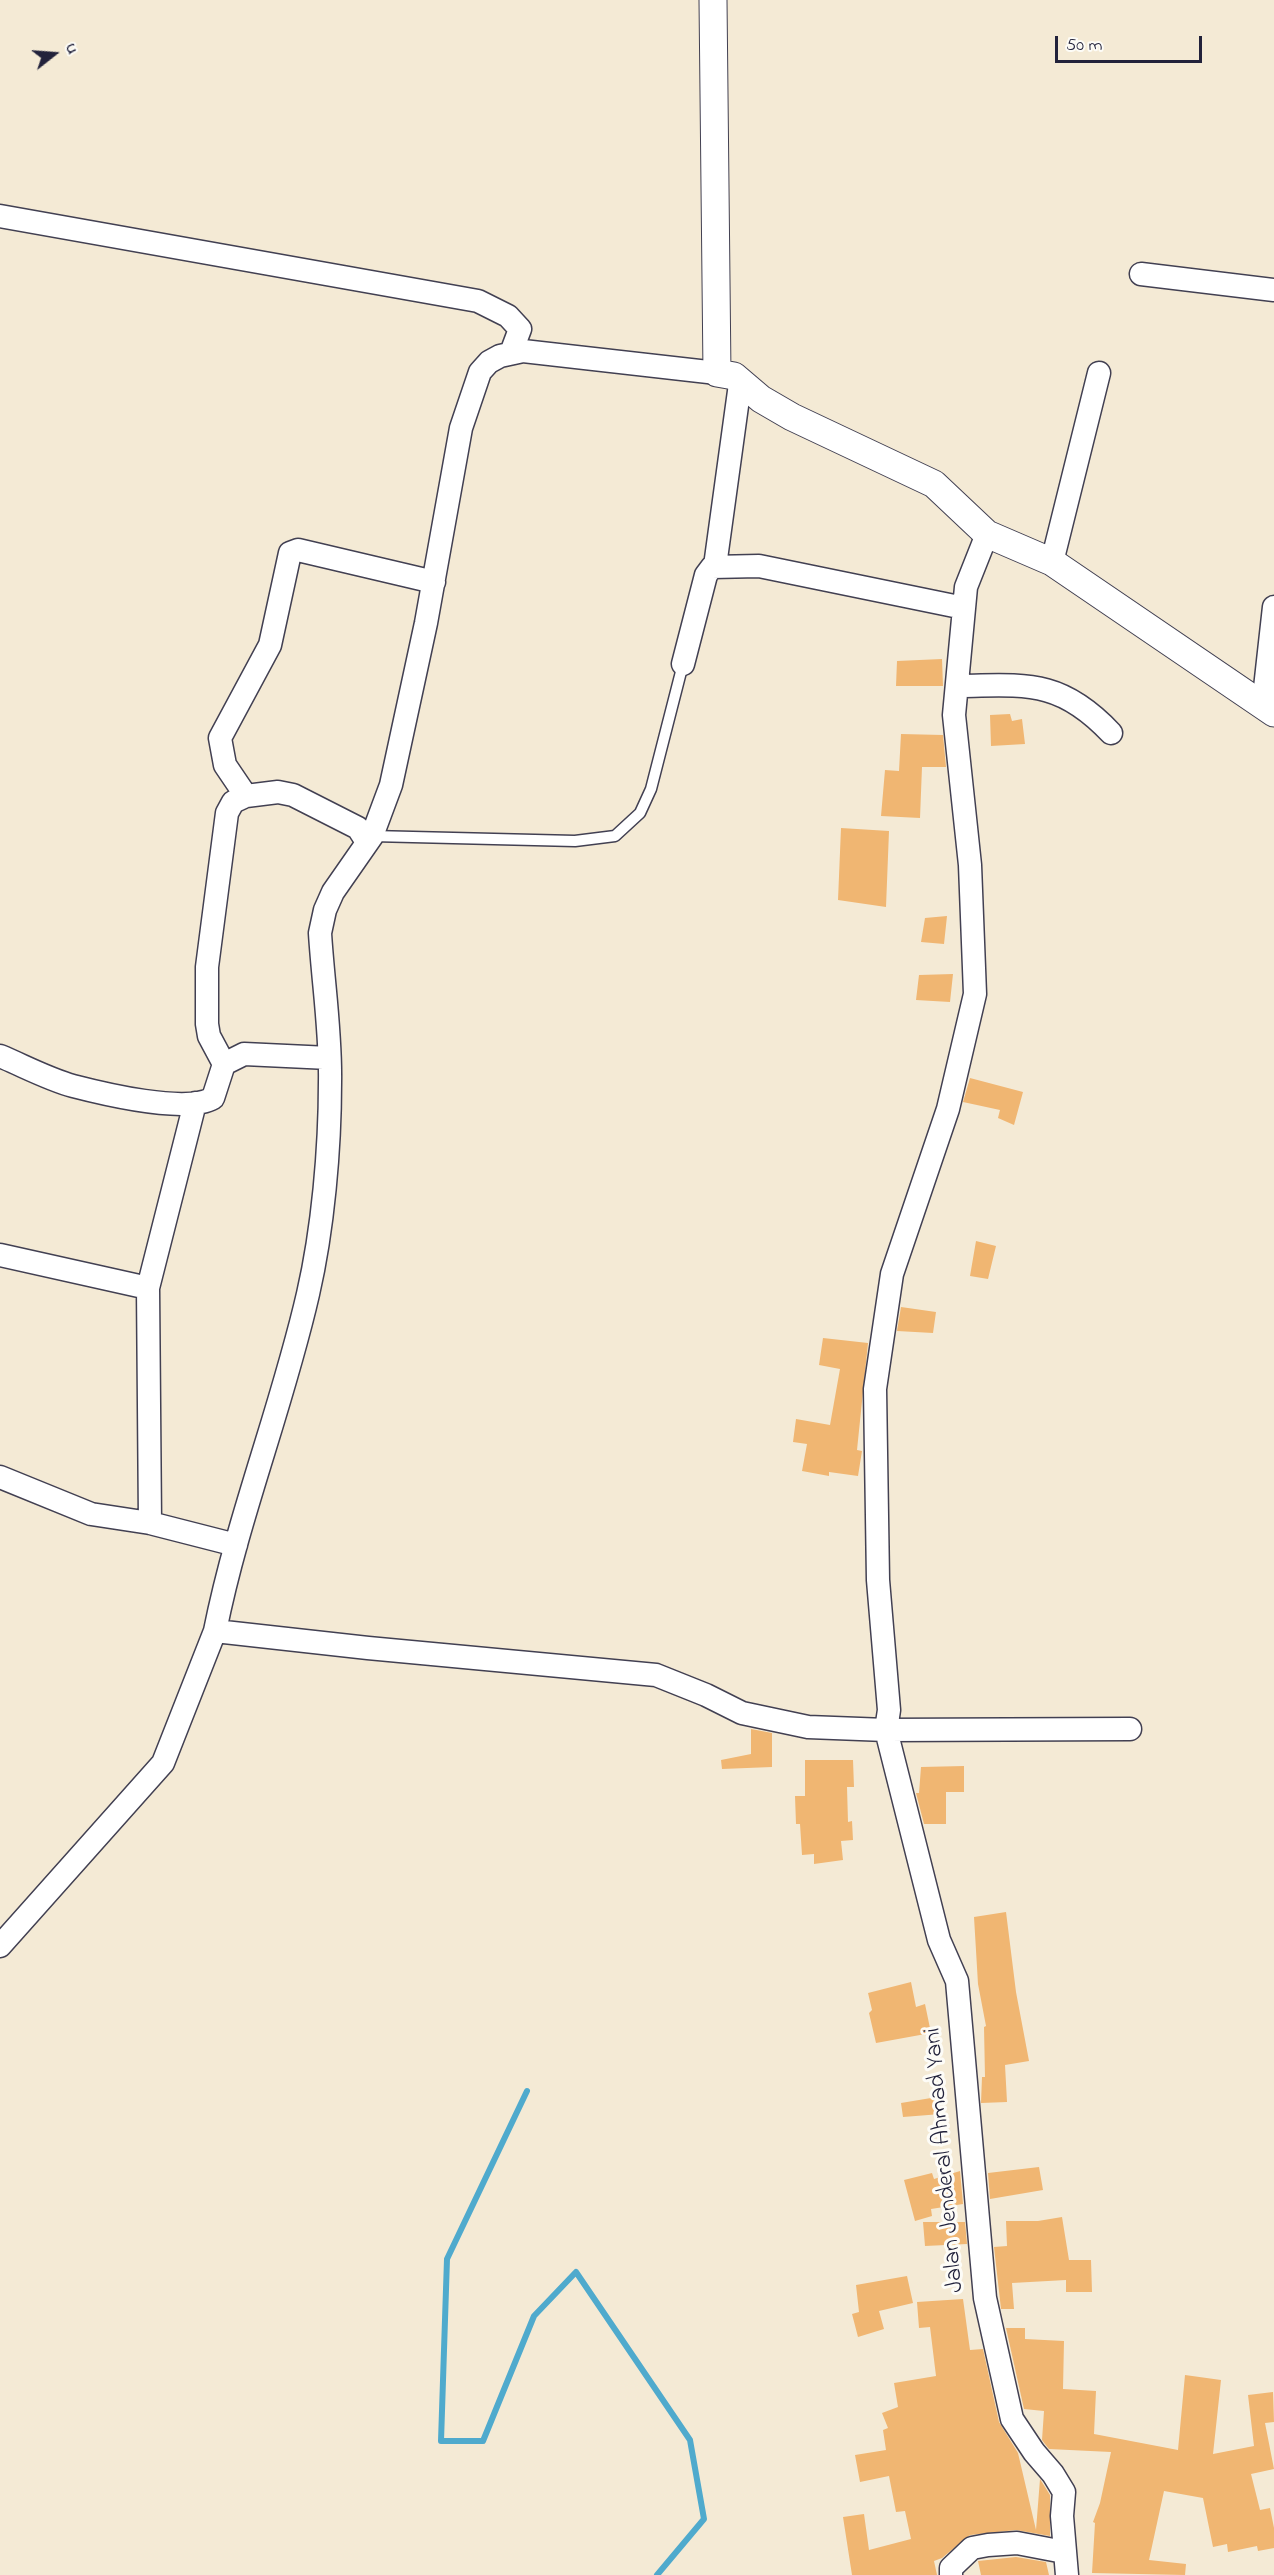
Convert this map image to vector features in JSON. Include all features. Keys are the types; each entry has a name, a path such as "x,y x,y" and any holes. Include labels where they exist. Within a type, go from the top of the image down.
{"street":[{"path":"713,0 729,379 715,566"},
{"path":"0,216 478,301 508,316 520,329 511,352"},
{"path":"1141,274 1274,290"},
{"path":"0,1946 163,1763 215,1631 252,1486 280,1400 309,1293 323,1197 330,1081 320,933 325,910 333,892 369,839 391,785 434,582 461,428 480,372 489,362 511,352 523,351 729,379 792,417 934,484 987,534 1052,562 1269,709"},
{"path":"1052,562 1099,373"},
{"name":"Jalan Jenderal Ahmad Yani","path":"987,534 966,587 954,715 970,865 975,994 948,1109 892,1274 875,1389 878,1580 889,1710 886,1730 939,1940 957,1981 985,2298 1012,2419 1064,2492 1064,2552 1067,2575"},
{"path":"246,796 225,765 220,738 270,645 290,553 298,550 434,582"},
{"path":"684,664 706,575 711,567 715,566 759,566 964,608"},
{"path":"1269,709 1274,607"},
{"path":"957,686 1018,685 1053,690 1093,714 1111,733"},
{"path":"0,1056 71,1085 148,1102 204,1104 213,1098 224,1064 210,1036 207,1024 208,951 227,813 233,802 246,796 278,792 293,795 358,828 369,839"},
{"path":"224,1064 244,1054 329,1058"},
{"path":"150,1522 148,1288 195,1103"},
{"path":"0,1255 148,1288"},
{"path":"0,1477 91,1514 150,1522 236,1545"},
{"path":"215,1631 656,1675 706,1695 742,1713 808,1728 1130,1729"},
{"path":"951,2575 951,2568 972,2548 1017,2543 1064,2552"}],"lane":[{"path":"369,839 575,841 615,836 640,813 651,789 684,664"}],"building":[{"path":"942,659 943,686 896,686 897,661"},
{"path":"1010,714 1012,721 1022,719 1025,744 991,746 990,715"},
{"path":"901,734 943,735 946,767 922,767 920,818 881,816 885,770 899,771"},
{"path":"841,828 889,831 886,907 838,900"},
{"path":"947,916 944,944 921,942 925,918"},
{"path":"953,974 950,1002 916,1000 919,975"},
{"path":"970,1078 1023,1092 1014,1125 998,1118 1000,1110 963,1102"},
{"path":"976,1241 996,1246 988,1279 970,1276"},
{"path":"901,1307 936,1312 933,1333 897,1331"},
{"path":"823,1338 868,1343 857,1450 862,1451 858,1476 829,1472 829,1476 802,1471 807,1444 793,1442 796,1419 830,1425 840,1369 819,1365"},
{"path":"751,1729 772,1733 772,1767 722,1769 721,1760 751,1754"},
{"path":"805,1760 853,1760 854,1787 847,1787 848,1822 852,1821 853,1840 841,1841 843,1860 814,1864 814,1854 802,1855 800,1824 796,1824 795,1796 805,1796"},
{"path":"964,1766 964,1792 946,1792 946,1824 924,1824 916,1793 919,1793 921,1767"},
{"path":"1006,1912 1016,1992 1029,2061 1005,2065 1007,2102 981,2103 982,2077 985,2077 984,2027 986,2026 978,1984 974,1917"},
{"path":"911,1982 916,2007 925,2004 931,2033 876,2043 869,2013 872,2010 868,1993"},
{"path":"937,2097 941,2114 903,2117 901,2103"},
{"path":"1039,2167 1043,2190 990,2199 988,2173"},
{"path":"960,2171 963,2204 931,2209 932,2216 915,2221 904,2180 932,2173 934,2179"},
{"path":"1062,2217 1069,2260 1091,2260 1092,2292 1066,2292 1066,2280 1012,2283 1014,2309 1001,2309 994,2247 1007,2246 1006,2221 1038,2221"},
{"path":"923,2222 965,2222 967,2244 925,2246"},
{"path":"907,2276 913,2303 879,2311 884,2329 858,2337 852,2314 859,2312 856,2285"},
{"path":"963,2299 970,2350 983,2349 999,2422 1018,2453 1036,2530 1040,2479 1050,2495 1050,2536 1016,2530 970,2535 942,2558 934,2561 937,2575 852,2575 843,2517 864,2514 869,2550 911,2539 905,2511 896,2512 889,2476 860,2482 855,2455 886,2450 883,2430 888,2428 882,2413 898,2407 894,2383 936,2376 930,2327 919,2328 917,2302"},
{"path":"1006,2328 1025,2328 1025,2339 1064,2341 1063,2389 1096,2391 1094,2434 1178,2450 1185,2375 1221,2380 1213,2454 1254,2446 1248,2395 1273,2392 1274,2422 1265,2423 1274,2469 1251,2474 1260,2510 1270,2508 1274,2528 1274,2548 1258,2551 1257,2546 1228,2552 1227,2544 1213,2547 1203,2498 1164,2491 1149,2560 1186,2564 1185,2575 1092,2573 1095,2523 1093,2522 1100,2503 1111,2452 1049,2449 1042,2440 1044,2411 1024,2409"},
{"path":"1016,2557 1046,2562 1049,2575 981,2575 978,2561"}],"waterway":[{"path":"527,2091 447,2259 441,2441 483,2441 534,2316 576,2272 690,2440 704,2519 657,2575"}]}
